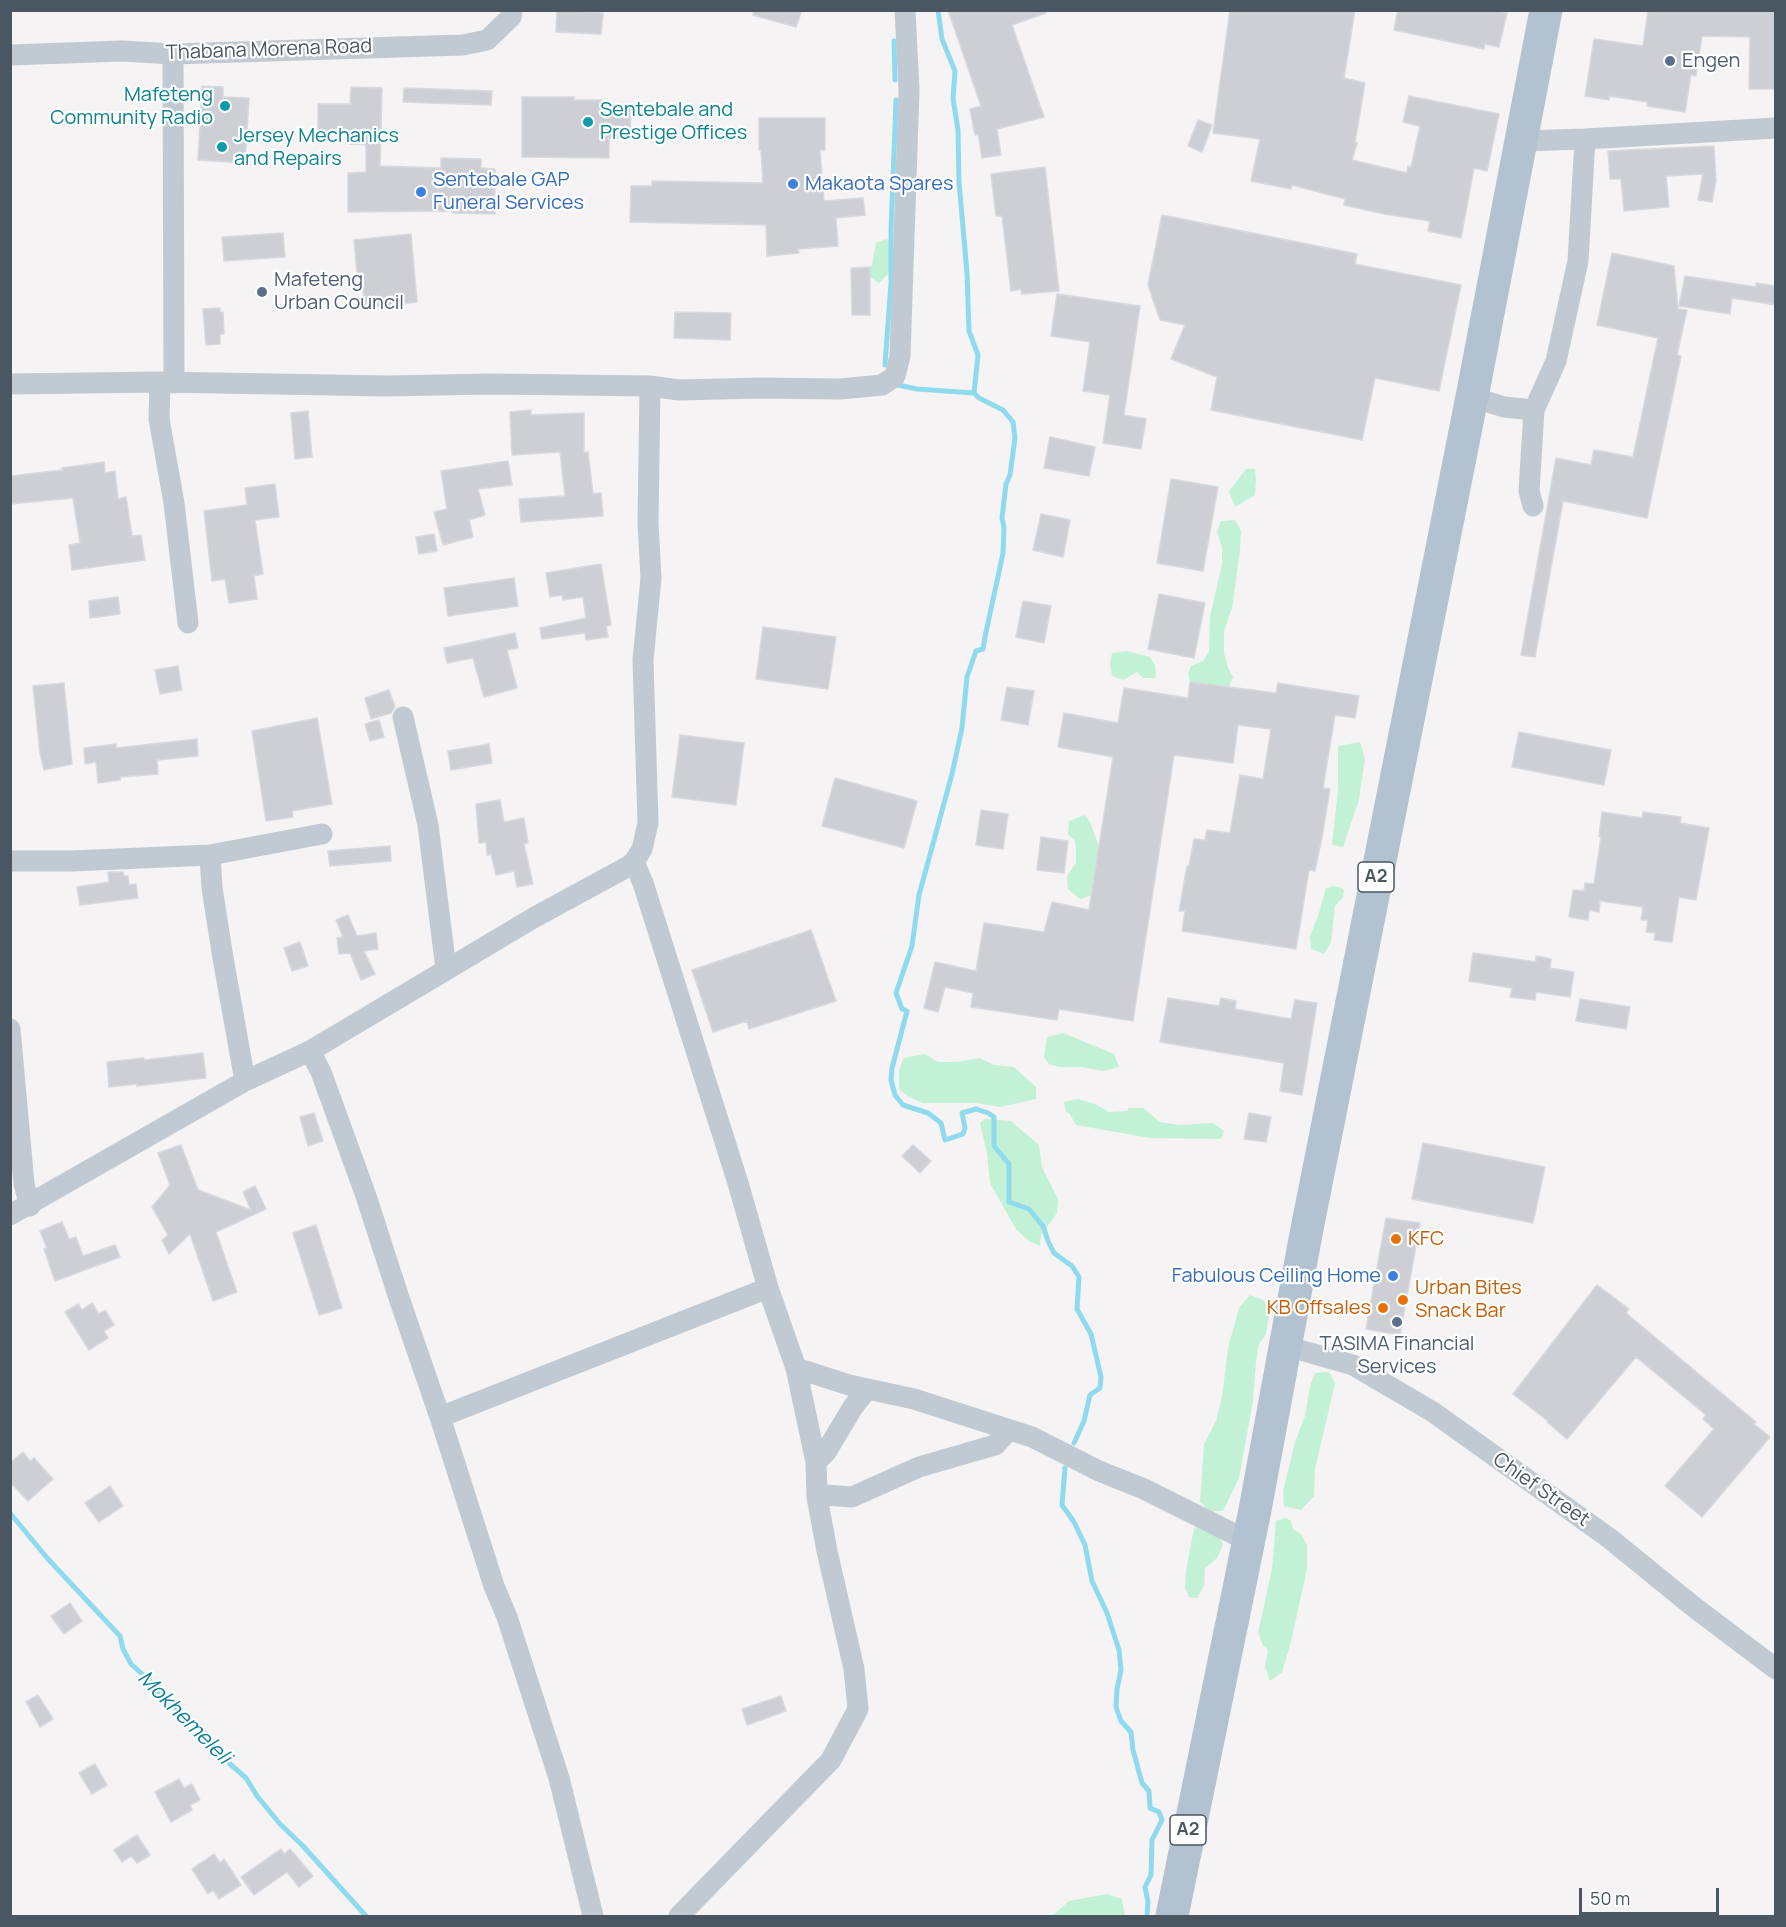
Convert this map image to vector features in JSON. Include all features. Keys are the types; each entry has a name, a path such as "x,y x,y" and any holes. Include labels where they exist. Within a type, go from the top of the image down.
{"main road":[{"name":"A2","path":"1172,1917 1248,1541 1360,956 1472,397 1546,10"}],"street":[{"name":"Thabana Morena Road","path":"10,55 122,51 173,54 463,45 487,40 511,16 512,10"},
{"path":"10,384 167,382 650,386 679,390 840,389 882,385 895,376 900,356 909,90 905,10"},
{"path":"173,54 167,382 159,419 174,503 188,623"},
{"path":"1522,141 1586,140 1776,128"},
{"path":"1533,506 1529,491 1534,410 1556,361 1578,261 1586,140"},
{"path":"10,1215 30,1206 245,1082 310,1051 535,916 634,862 642,849 648,823 643,660 651,578 648,523 650,386"},
{"path":"1472,397 1504,407 1534,410"},
{"path":"403,717 428,825 446,969"},
{"path":"10,861 72,861 210,855 322,834"},
{"path":"210,855 212,888 245,1082"},
{"path":"634,862 734,1172 768,1288 796,1368 816,1462 817,1497 827,1551 854,1669 858,1709 831,1760 679,1917"},
{"path":"10,1029 24,1184 30,1206"},
{"path":"310,1051 321,1072 366,1196 494,1586 507,1617 559,1778 592,1917"},
{"path":"440,1417 768,1288"},
{"name":"Chief Street","path":"1286,1346 1353,1365 1433,1412 1609,1539 1776,1669"},
{"path":"796,1368 817,1376 914,1400 1032,1437 1248,1541"},
{"path":"816,1462 826,1452 843,1422 867,1389"},
{"path":"817,1497 825,1495 852,1497 919,1467 995,1445 1009,1430"}],"green space":[{"path":"886,239 891,243 891,271 879,283 870,277 870,267 876,243"},
{"path":"1246,469 1255,469 1255,495 1235,507 1229,491"},
{"path":"1235,520 1241,531 1240,550 1232,608 1224,631 1224,653 1233,677 1229,687 1190,682 1188,674 1191,666 1203,661 1209,652 1210,617 1222,564 1222,547 1217,532 1221,521"},
{"path":"1127,651 1150,657 1155,665 1156,678 1143,678 1137,672 1123,680 1112,676 1110,663 1112,653"},
{"path":"1360,742 1365,759 1359,800 1343,847 1332,845 1338,789 1338,746"},
{"path":"1085,815 1099,847 1092,895 1080,899 1068,889 1067,876 1076,863 1076,850 1075,841 1068,834 1069,821"},
{"path":"1334,886 1344,889 1343,897 1335,906 1331,942 1324,954 1311,949 1310,936 1326,888"},
{"path":"1063,1033 1114,1054 1119,1067 1103,1071 1049,1064 1044,1057 1047,1037"},
{"path":"925,1054 938,1062 957,1062 980,1058 994,1065 1014,1067 1036,1087 1036,1099 1000,1107 976,1103 923,1103 909,1097 899,1089 899,1070 904,1058"},
{"path":"1078,1099 1095,1104 1109,1112 1143,1108 1160,1122 1180,1125 1213,1123 1224,1131 1221,1139 1150,1138 1076,1125 1066,1112 1064,1102"},
{"path":"985,1119 1011,1121 1039,1145 1042,1167 1058,1199 1057,1213 1041,1235 1040,1246 1029,1241 1016,1229 990,1183 987,1153 980,1123"},
{"path":"1250,1295 1263,1300 1270,1309 1266,1334 1259,1344 1253,1401 1239,1478 1223,1511 1210,1511 1200,1502 1204,1444 1216,1421 1222,1397 1228,1348 1239,1308"},
{"path":"1329,1372 1335,1383 1315,1469 1314,1496 1301,1510 1284,1506 1283,1491 1295,1442 1305,1416 1310,1386 1315,1373"},
{"path":"1286,1518 1291,1521 1293,1529 1302,1535 1307,1546 1307,1569 1282,1672 1270,1681 1265,1667 1268,1650 1258,1633 1272,1569 1276,1521"},
{"path":"1203,1526 1219,1536 1223,1545 1217,1558 1205,1568 1204,1586 1197,1598 1189,1597 1185,1588 1186,1571 1194,1528"},
{"path":"1107,1894 1122,1899 1125,1916 1052,1916 1069,1901"}],"building":[{"path":"557,10 603,13 601,34 556,32"},
{"path":"754,10 802,10 796,27 753,15"},
{"path":"948,10 1046,10 1046,13 1012,25 1044,117 997,129 1001,155 982,158 978,134 975,135 970,109 981,106"},
{"path":"1230,10 1355,10 1344,78 1365,83 1355,142 1357,143 1352,160 1407,173 1408,166 1411,167 1420,126 1403,122 1409,96 1499,114 1487,171 1474,168 1461,238 1428,231 1430,221 1344,205 1345,199 1292,185 1291,189 1251,181 1260,139 1213,133"},
{"path":"1398,10 1495,10 1507,13 1499,47 1485,44 1484,49 1394,30"},
{"path":"1648,10 1776,10 1776,89 1749,89 1750,37 1702,36 1696,76 1691,75 1685,112 1647,106 1648,102 1609,96 1609,100 1585,96 1594,39 1643,46"},
{"name":"Jersey Mechanics and Repairs","path":"202,86 223,87 223,97 249,98 245,163 198,160"},
{"name":"Sentebale GAP Funeral Services","path":"351,87 382,88 380,166 441,168 441,158 481,159 481,168 495,169 495,214 453,213 453,211 348,212 348,173 366,172 366,145 349,144 349,131 318,132 318,104 350,104"},
{"path":"404,88 492,91 491,105 403,102"},
{"name":"Sentebale and Prestige Offices","path":"522,97 574,97 574,100 604,100 604,105 631,105 630,138 609,138 609,158 522,157"},
{"path":"759,118 825,118 825,150 820,150 824,201 863,198 865,215 836,218 838,246 798,249 799,253 767,256 766,225 630,222 631,186 652,186 652,181 763,183 761,150 759,150"},
{"path":"1198,120 1212,125 1202,152 1188,146"},
{"path":"1714,146 1716,181 1712,202 1698,200 1703,174 1666,176 1669,207 1624,211 1621,179 1610,179 1608,151"},
{"path":"1045,167 1059,291 1022,294 1021,289 1011,291 1002,216 996,216 991,174"},
{"path":"1162,215 1357,254 1355,264 1461,285 1439,391 1375,378 1362,440 1211,410 1217,377 1171,359 1185,325 1160,320 1148,285"},
{"path":"283,233 285,257 224,261 222,237"},
{"path":"411,234 417,302 365,308 361,272 357,273 354,240"},
{"path":"1612,253 1674,266 1678,309 1687,310 1677,355 1681,356 1647,518 1563,501 1535,657 1521,655 1556,458 1591,465 1594,450 1633,457 1658,338 1597,325"},
{"path":"870,267 870,315 852,315 851,268"},
{"path":"1685,276 1756,287 1756,283 1776,286 1776,305 1732,298 1730,314 1679,306"},
{"path":"1057,294 1140,306 1124,415 1146,419 1141,449 1103,443 1110,395 1083,391 1090,342 1051,336"},
{"path":"220,308 220,312 223,312 224,334 220,334 220,344 206,345 203,309"},
{"path":"675,312 731,313 730,340 674,338"},
{"path":"531,410 531,415 584,413 584,453 588,452 593,494 601,493 603,516 521,522 519,499 565,496 560,452 512,455 510,412"},
{"path":"308,411 312,457 295,459 291,413"},
{"path":"1050,437 1095,447 1089,476 1044,468"},
{"path":"508,461 512,485 478,489 485,515 469,520 473,537 443,545 434,512 447,509 441,471"},
{"path":"104,462 105,473 115,471 118,499 126,497 132,536 141,535 145,560 72,570 69,545 80,543 73,498 10,504 10,476 63,470 62,468"},
{"path":"1171,479 1218,487 1203,571 1157,563"},
{"path":"275,484 279,517 255,520 263,574 254,576 257,599 229,603 225,579 212,581 204,511 247,505 245,488"},
{"path":"1041,514 1070,520 1063,557 1033,550"},
{"path":"434,534 437,551 419,554 416,537"},
{"path":"601,564 611,625 606,626 608,637 586,640 585,633 542,639 540,628 586,618 583,597 563,600 562,595 550,597 546,573"},
{"path":"514,578 518,606 448,616 444,588"},
{"path":"1159,594 1205,603 1194,658 1148,649"},
{"path":"118,597 120,614 90,618 89,601"},
{"path":"1023,601 1051,606 1044,643 1016,637"},
{"path":"763,627 836,637 828,689 756,679"},
{"path":"515,633 518,648 507,650 517,688 484,697 473,658 447,663 444,648"},
{"path":"178,666 182,690 160,694 155,670"},
{"path":"1190,682 1276,693 1278,683 1359,696 1355,718 1335,715 1323,788 1330,789 1323,832 1315,871 1309,870 1296,949 1182,931 1185,911 1179,911 1194,839 1205,840 1207,830 1230,833 1240,775 1263,779 1271,729 1238,725 1233,763 1174,755 1133,1021 1059,1009 1057,1020 971,1007 973,993 945,987 938,1012 924,1008 935,962 976,971 984,923 1044,932 1052,902 1089,910 1113,757 1058,747 1064,713 1118,723 1124,688 1188,698"},
{"path":"64,683 72,764 44,770 33,686"},
{"path":"1007,687 1034,691 1028,725 1001,720"},
{"path":"389,690 395,707 391,713 371,719 365,698"},
{"path":"317,718 332,804 292,811 293,817 266,821 252,731"},
{"path":"379,720 384,737 370,741 365,724"},
{"path":"1519,732 1611,750 1604,785 1512,767"},
{"path":"680,735 744,743 736,805 672,797"},
{"path":"197,739 198,756 157,760 158,774 120,777 120,780 98,783 96,762 85,764 84,748 116,744 116,748"},
{"path":"489,744 492,763 451,770 448,751"},
{"path":"835,778 917,801 904,848 822,826"},
{"path":"500,800 504,822 524,818 528,843 524,844 533,884 517,887 514,871 496,875 491,854 487,855 486,842 479,843 476,804"},
{"path":"981,810 1008,814 1003,849 976,845"},
{"path":"1602,812 1642,818 1643,812 1681,817 1680,823 1709,828 1696,900 1679,897 1672,942 1654,940 1655,933 1646,932 1648,920 1641,920 1643,907 1600,901 1599,912 1589,910 1588,920 1569,917 1573,890 1584,891 1585,883 1594,884"},
{"path":"1041,837 1068,841 1064,873 1037,870"},
{"path":"390,846 391,861 330,866 328,851"},
{"path":"108,872 123,872 124,876 128,876 129,885 136,884 138,898 80,905 77,887 109,882"},
{"path":"348,915 357,936 376,933 378,949 364,951 375,974 361,980 350,953 339,954 337,938 343,937 336,920"},
{"path":"811,930 836,1001 749,1029 747,1021 713,1032 692,970"},
{"path":"300,942 308,966 292,971 284,948"},
{"path":"1473,953 1536,962 1536,956 1551,959 1550,968 1574,972 1570,997 1536,992 1535,1000 1510,997 1512,988 1469,981"},
{"path":"1168,998 1219,1006 1221,998 1236,1001 1235,1009 1291,1019 1295,1000 1317,1003 1302,1095 1280,1091 1284,1063 1160,1042"},
{"path":"1580,999 1630,1007 1626,1029 1576,1021"},
{"path":"203,1053 206,1078 109,1087 107,1062"},
{"path":"314,1113 323,1141 308,1146 300,1117"},
{"path":"1249,1113 1271,1117 1266,1142 1244,1139"},
{"path":"1423,1143 1545,1167 1533,1223 1412,1199"},
{"path":"181,1145 198,1190 251,1210 243,1192 255,1186 266,1209 216,1232 237,1292 213,1301 190,1234 169,1254 162,1240 168,1235 152,1207 170,1185 158,1153"},
{"path":"913,1145 931,1161 920,1173 902,1156"},
{"name":"Fabulous Ceiling Home","path":"1386,1218 1420,1223 1400,1335 1366,1329"},
{"path":"62,1222 69,1239 76,1237 83,1256 115,1245 120,1257 55,1281 44,1249 47,1248 40,1231"},
{"path":"316,1225 342,1308 319,1315 293,1233"},
{"path":"1597,1285 1629,1309 1626,1313 1756,1422 1754,1424 1770,1437 1702,1517 1665,1486 1714,1429 1703,1419 1706,1415 1636,1357 1567,1439 1513,1394"},
{"path":"92,1303 99,1314 105,1310 114,1325 104,1331 108,1338 89,1350 65,1312 78,1304 82,1310"},
{"path":"23,1452 30,1461 34,1458 53,1479 28,1501 10,1482 10,1463"},
{"path":"110,1486 123,1506 99,1522 85,1503"},
{"path":"70,1603 82,1621 64,1634 51,1616"},
{"path":"38,1695 53,1719 40,1727 26,1702"},
{"path":"781,1696 786,1711 747,1725 742,1709"},
{"path":"95,1764 107,1785 92,1794 79,1773"},
{"path":"179,1779 184,1788 192,1784 200,1800 190,1805 192,1810 171,1822 155,1792"},
{"path":"137,1835 150,1855 137,1863 131,1856 122,1862 114,1850"},
{"path":"281,1849 284,1854 290,1849 313,1876 299,1887 287,1872 254,1895 241,1877"},
{"path":"214,1854 220,1863 224,1859 241,1885 219,1899 213,1890 208,1894 192,1869"}],"waterway":[{"path":"938,10 942,39 955,71 953,98 958,130 959,182 967,273 969,331 978,355 974,393 1003,410 1013,422 1015,438 1002,518 1003,553 983,649 976,651 967,677 962,728 952,774 919,895 912,946 896,993 902,1009 907,1011 891,1080 895,1095 903,1105 928,1113 941,1123 945,1140 963,1134 965,1128 962,1113 976,1109 994,1117 994,1146 1009,1164 1009,1202 1029,1209 1043,1226 1054,1253 1072,1266 1079,1277 1077,1309 1091,1334 1101,1377 1100,1388 1090,1395 1084,1421 1074,1443"},
{"path":"894,41 895,80"},
{"path":"885,365 891,283 896,100"},
{"path":"898,385 917,389 974,393"},
{"path":"1065,1468 1062,1505 1074,1522 1085,1545 1092,1581 1107,1613 1119,1650 1121,1670 1116,1707 1121,1721 1131,1732 1133,1750 1142,1783 1149,1791 1150,1808 1159,1812 1162,1820 1152,1840 1151,1875 1145,1887 1148,1902 1147,1916"},
{"name":"Mokhemeleli","path":"10,1513 48,1559 120,1636 123,1649 131,1664 151,1682 163,1698 207,1735 221,1756 246,1778 257,1796 280,1824 366,1916"}],"place":[{"name":"Engen","path":"1670,61"},
{"name":"Mafeteng Community Radio","path":"225,106"},
{"name":"Sentebale and Prestige Offices","path":"588,122"},
{"name":"Jersey Mechanics and Repairs","path":"222,147"},
{"name":"Makaota Spares","path":"793,184"},
{"name":"Sentebale GAP Funeral Services","path":"421,192"},
{"name":"Mafeteng Urban Council","path":"262,292"},
{"name":"KFC","path":"1396,1239"},
{"name":"Fabulous Ceiling Home","path":"1393,1276"},
{"name":"Urban Bites Snack Bar","path":"1403,1300"},
{"name":"KB Offsales","path":"1383,1308"},
{"name":"TASIMA Financial Services","path":"1397,1322"}]}
